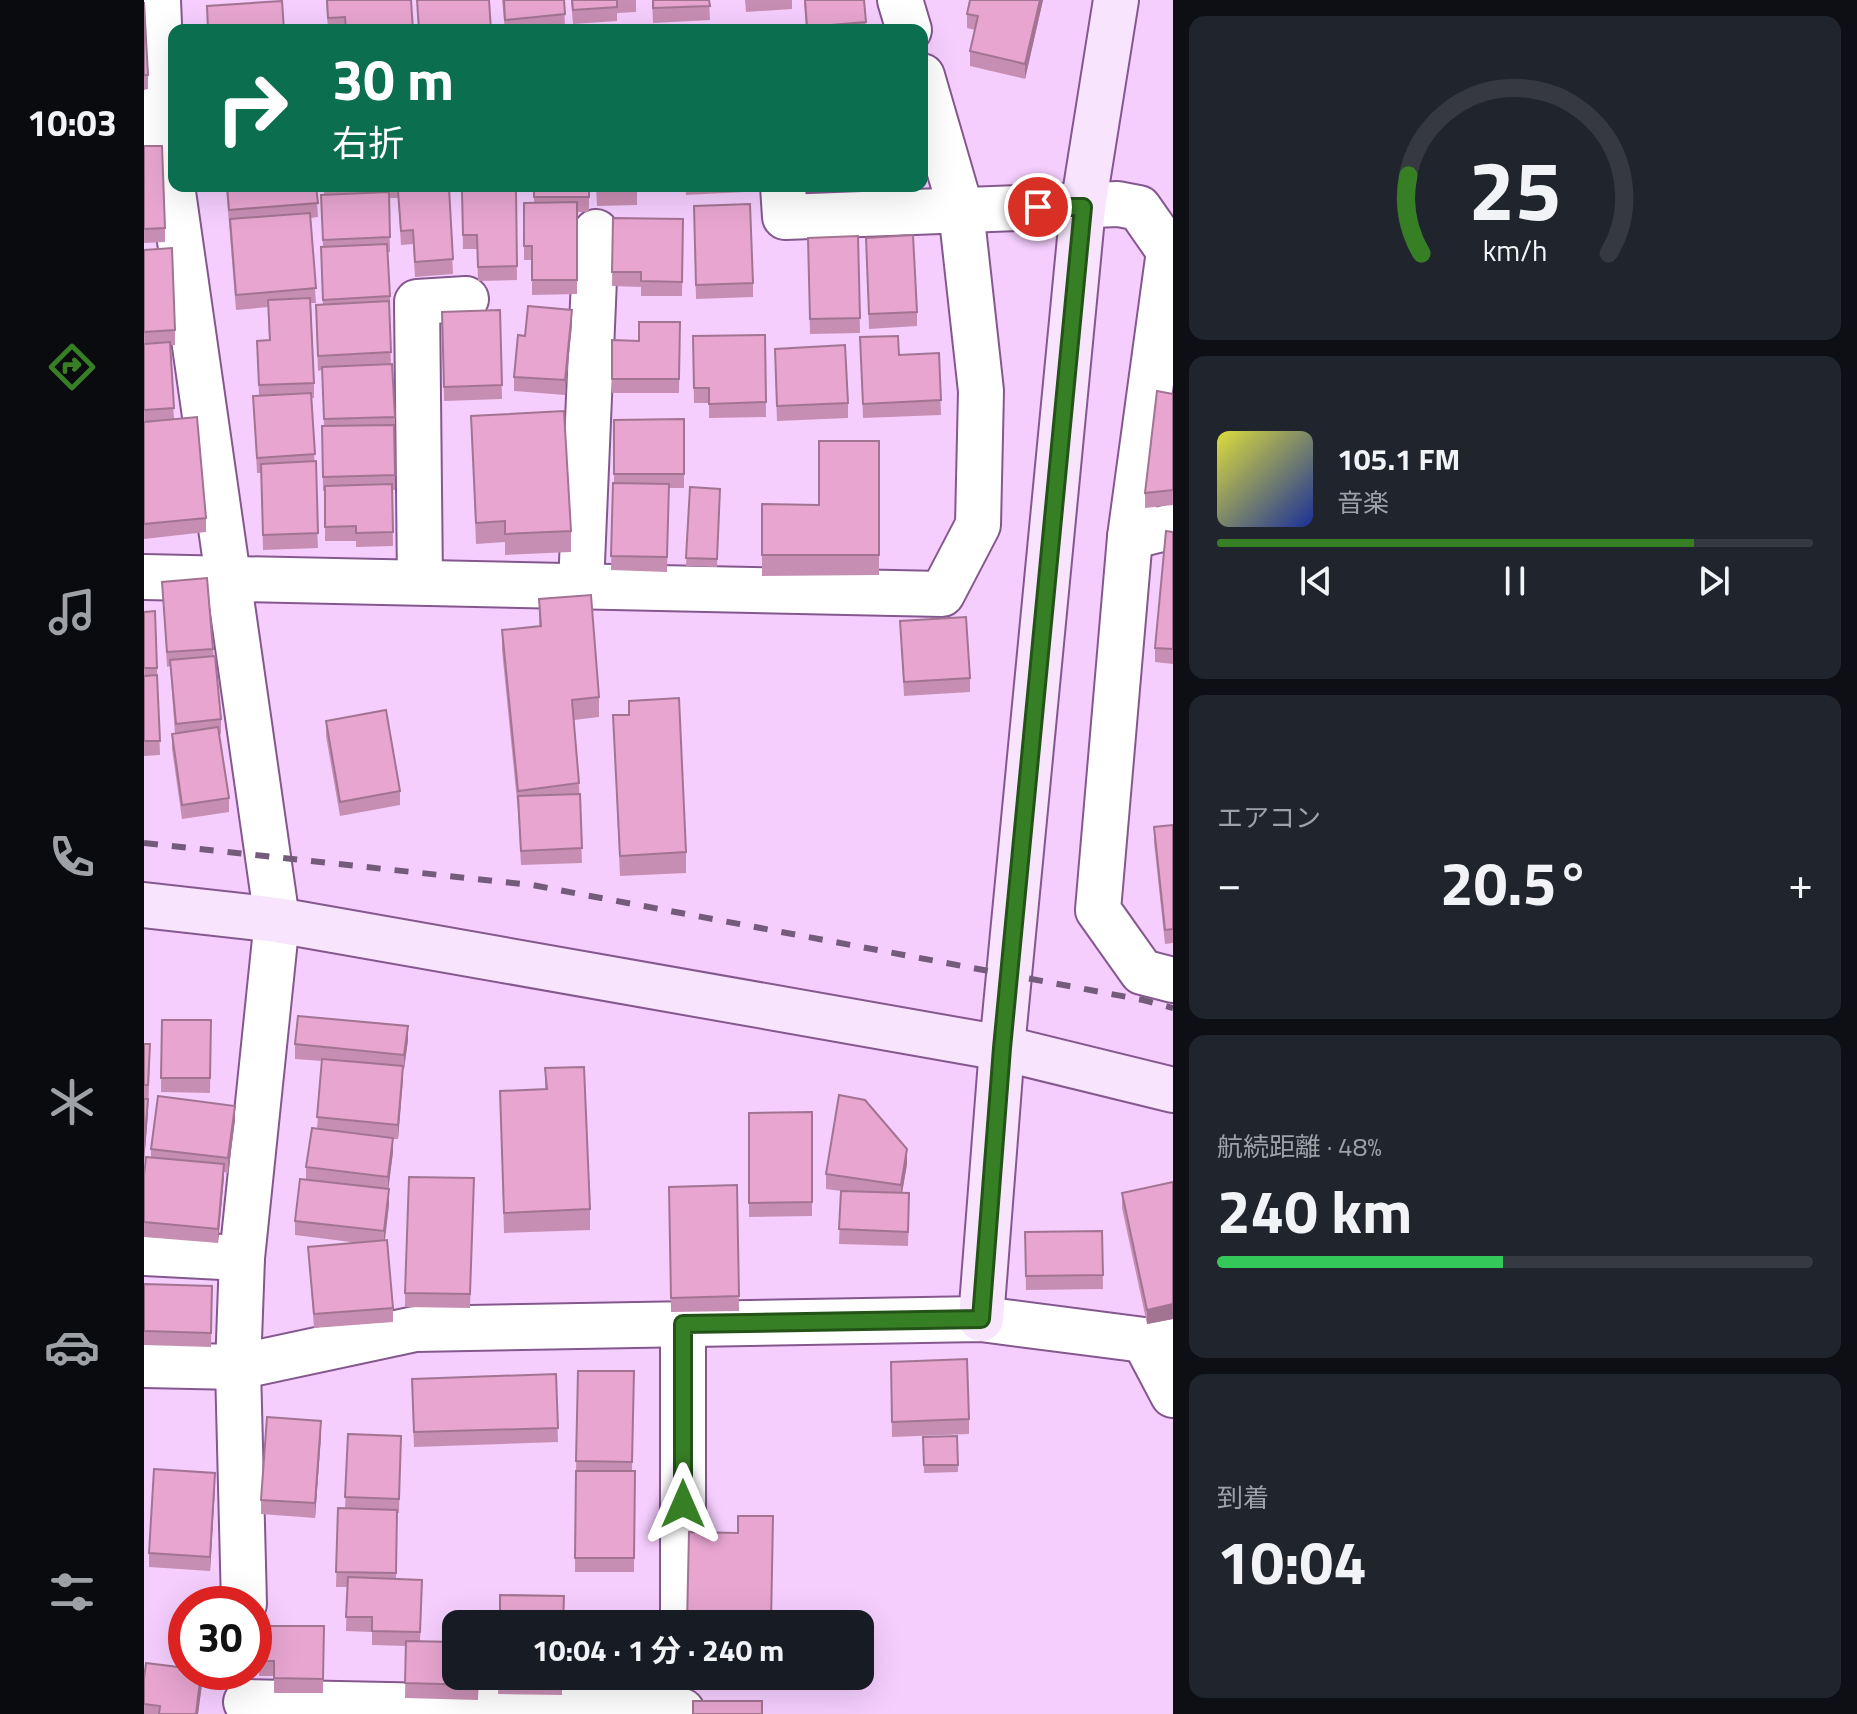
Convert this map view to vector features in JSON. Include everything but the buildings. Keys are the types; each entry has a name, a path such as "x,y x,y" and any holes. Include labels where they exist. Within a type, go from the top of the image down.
{"street":[{"path":"158,0 153,110 229,578 277,920 242,1258 238,1367 244,1586"},
{"path":"900,0 907,24"},
{"path":"981,1319 1002,1048 1083,207 1116,0"},
{"path":"144,577 942,594 978,525 981,391 961,210 928,97"},
{"path":"783,192 785,217 1118,204 1139,208 1171,237 1130,537 1098,910 1142,972 1173,980"},
{"path":"581,586 596,232"},
{"path":"420,582 417,302 466,299"},
{"path":"1130,537 1173,526"},
{"path":"144,905 277,920 1002,1048 1173,1090"},
{"path":"144,1253 242,1258"},
{"path":"144,1365 238,1367 415,1329 981,1319 1159,1340 1173,1395"},
{"path":"683,1324 683,1610"},
{"path":"246,1696 682,1700"}],"railway":[{"path":"144,843 532,885 1173,1008"}],"route":[{"path":"683,1504 683,1324 981,1319 1002,1048 1083,207 1038,207"}]}
